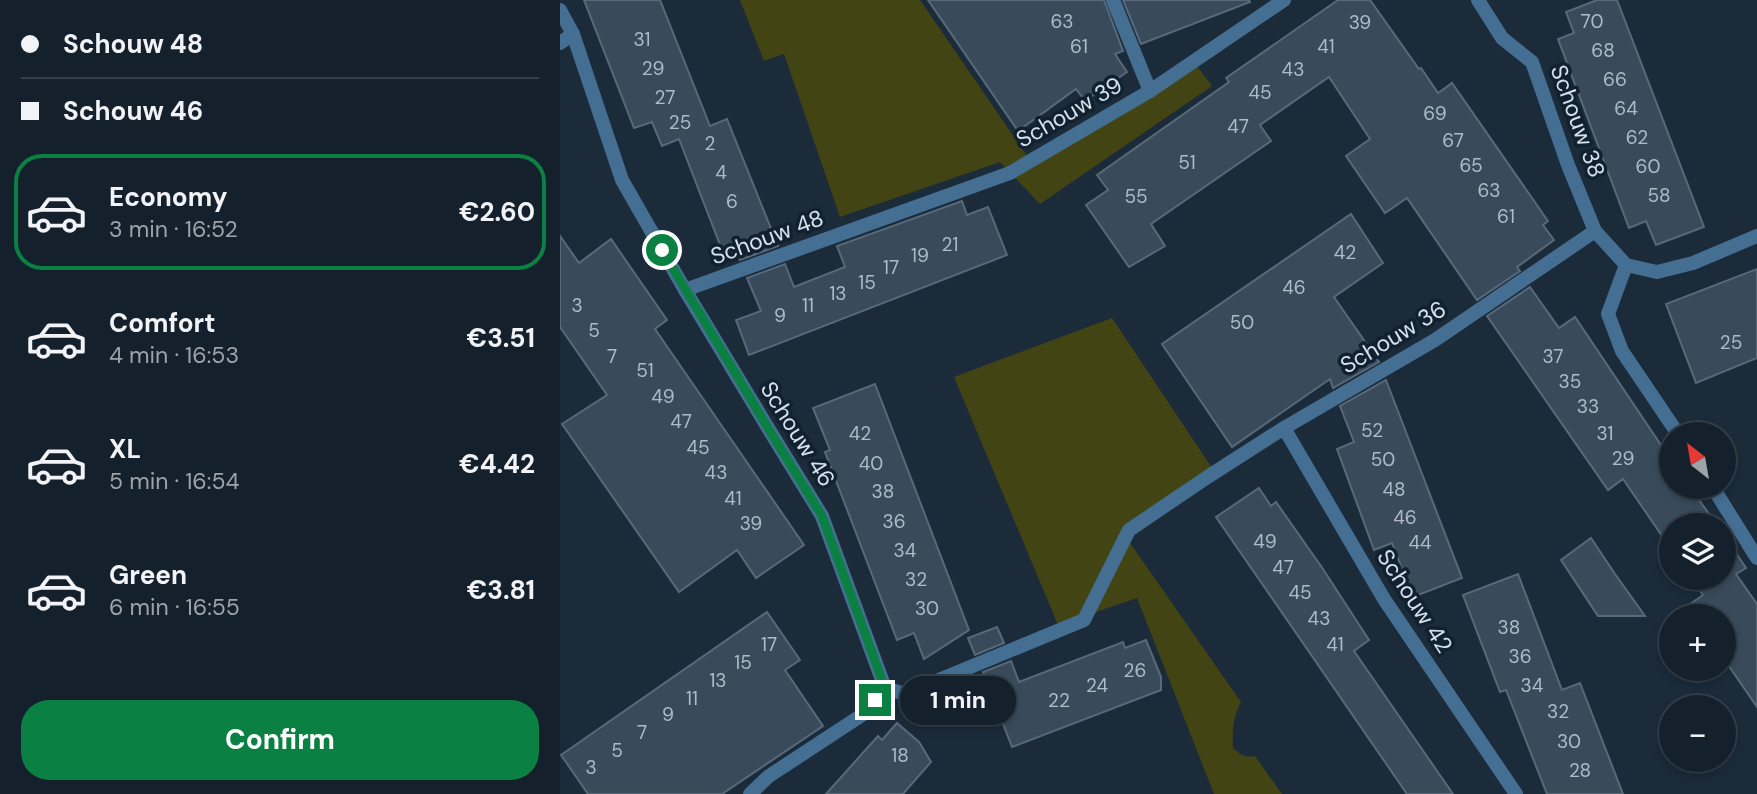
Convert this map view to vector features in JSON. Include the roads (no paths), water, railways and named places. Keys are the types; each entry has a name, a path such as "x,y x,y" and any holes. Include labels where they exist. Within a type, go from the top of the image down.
{"street":[{"name":"Schouw 39","path":"1113,0 1150,91"},
{"name":"Schouw 39","path":"1010,173 1150,91 1284,0"},
{"name":"Schouw 38","path":"1479,0 1502,38 1532,62 1568,165 1595,231 1626,265"},
{"path":"560,10 573,34 622,180 685,290"},
{"path":"560,43 573,34"},
{"name":"Schouw 48","path":"685,290 1010,173"},
{"name":"Schouw 36","path":"885,688 905,694 1084,620 1129,530 1284,428 1435,340 1595,231"},
{"path":"1670,422 1622,351 1608,314 1626,265 1657,272 1693,262 1757,236"},
{"name":"Schouw 46","path":"685,290 822,516 885,688"},
{"name":"Schouw 42","path":"1284,428 1384,599 1516,794"},
{"path":"1721,499 1757,558"},
{"path":"750,794 769,776 865,713 885,688"}]}
